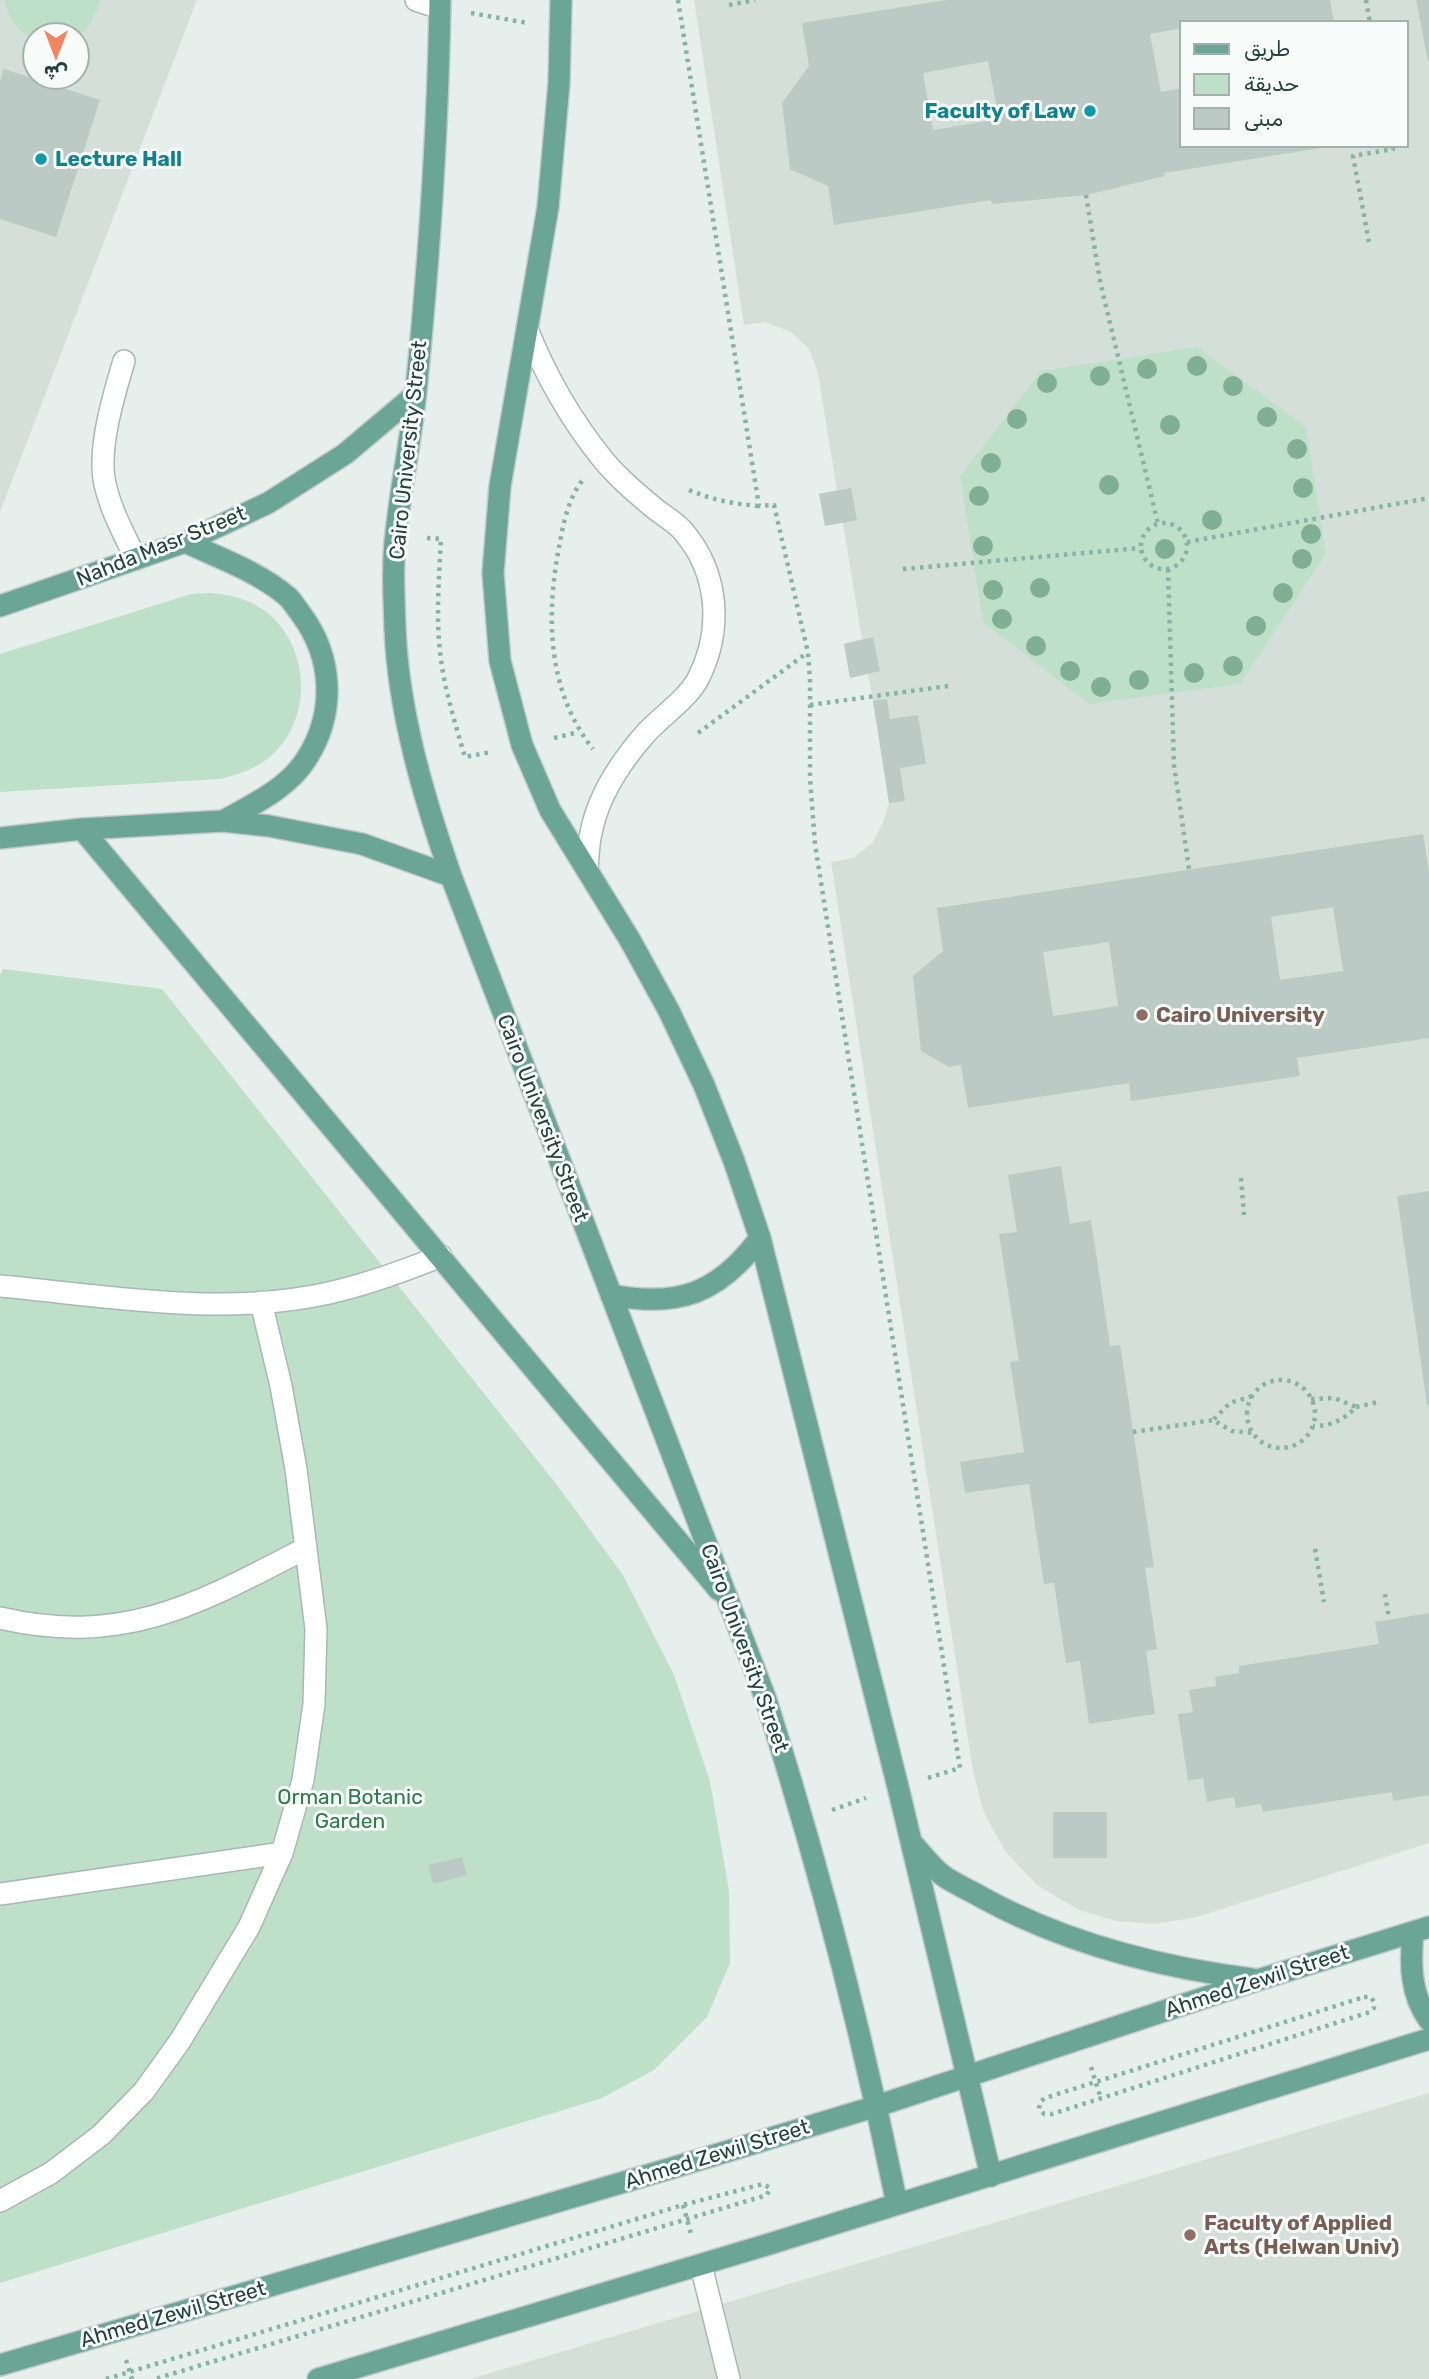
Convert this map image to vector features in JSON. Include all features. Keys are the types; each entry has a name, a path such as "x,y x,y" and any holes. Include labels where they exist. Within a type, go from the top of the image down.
{"main road":[{"path":"561,0 559,83 548,207 500,485 493,573 500,661 522,745 550,810 669,1011 704,1085 760,1238 898,1787 990,2176"},
{"name":"Cairo University Street","path":"440,4 428,266 415,396 395,536 395,631 404,702 418,772 451,876 765,1697 804,1819 877,2106 897,2204"},
{"name":"Nahda Masr Street","path":"0,606 185,542 268,503 345,454 415,396"},
{"path":"185,542 251,573 288,598 315,633 327,675 325,719 307,759 276,791 223,821"},
{"path":"0,838 223,821 269,826 362,844 451,876"},
{"path":"82,830 730,1602"},
{"path":"611,1295 658,1300 696,1293 743,1261 760,1238"},
{"path":"911,1843 944,1877 1003,1909 1063,1935 1127,1956 1192,1971 1258,1980"},
{"path":"1421,1930 1410,1961 1414,1989 1429,2020"},
{"name":"Ahmed Zewil Street","path":"0,2365 877,2106 1258,1980 1421,1930"},
{"path":"318,2379 701,2265 1429,2039"}],"street":[{"path":"416,0 440,4"},
{"path":"527,329 558,397 601,457 627,485 681,530 697,550 709,574 714,599 715,628 711,647 696,683 646,733 602,796 591,832 587,870"},
{"path":"124,361 112,400 105,440 104,481 113,513 136,559"},
{"path":"0,1286 166,1301 261,1302 327,1293 391,1276 441,1256"},
{"path":"0,2201 51,2172 101,2135 144,2091 180,2041 250,1927 282,1853 303,1780 314,1704 316,1629 296,1469 281,1386 261,1302"},
{"path":"0,1618 58,1627 137,1622 212,1597 306,1548"},
{"path":"0,1894 282,1853"},
{"path":"701,2265 729,2379"}],"path":[{"path":"678,0 759,506"},
{"path":"729,5 755,0"},
{"path":"1366,0 1370,21"},
{"path":"440,4 560,29"},
{"path":"1369,242 1353,156 1392,147"},
{"path":"1086,195 1100,281 1158,524"},
{"path":"601,457 577,488 564,522 552,589 551,628 564,698 579,732 614,776"},
{"path":"685,488 731,503 774,505 808,653 810,778 815,844 960,1768 804,1819"},
{"path":"1187,542 1429,498"},
{"path":"1167,523 1176,527 1187,542 1182,560 1168,569 1149,565 1140,548 1144,533 1158,524 1167,523"},
{"path":"903,569 1140,548"},
{"path":"1168,569 1174,765 1189,869"},
{"path":"696,734 808,653"},
{"path":"810,705 948,686"},
{"path":"1241,1178 1244,1215"},
{"path":"1278,1380 1292,1382 1305,1390 1311,1399 1316,1417 1311,1432 1300,1442 1286,1448 1271,1446 1249,1426 1247,1411 1252,1396 1263,1385 1278,1380"},
{"path":"1133,1432 1213,1420 1230,1403 1252,1396"},
{"path":"1311,1399 1334,1398 1356,1407"},
{"path":"1313,1426 1338,1422 1356,1407 1378,1402"},
{"path":"1213,1420 1232,1432 1254,1433"},
{"path":"1315,1549 1324,1602"},
{"path":"1385,1594 1388,1619"},
{"path":"1364,1997 1371,1997 1374,2002 1374,2008 1370,2011 1052,2114 1044,2114 1039,2109 1040,2102 1045,2098 1096,2082 1364,1997"},
{"path":"1081,2038 1113,2136"},
{"path":"672,2168 701,2265"},
{"path":"106,2379 683,2205 763,2184 770,2188 766,2195 155,2379"}],"shaded area":[{"path":"0,0 197,0 0,512"},
{"name":"Cairo University","path":"694,0 1429,0 1429,1843 1197,1917 1154,1924 1116,1921 1079,1910 1038,1886 1005,1851 984,1813 973,1771 831,862 853,858 872,843 883,823 889,803 868,674 850,678 844,644 862,639 843,523 819,494 837,490 818,373 809,349 791,332 765,322 744,325"},
{"name":"Faculty of Applied Arts (Helwan Univ)","path":"1429,2093 1429,2379 472,2379 474,2378"}],"green space":[{"path":"5,0 101,0 91,23 21,21 21,30 8,13"},
{"path":"1197,347 1306,427 1326,554 1240,684 1089,704 983,622 960,476 1041,371"},
{"path":"211,593 242,599 267,613 283,629 294,649 300,670 301,693 297,715 288,736 273,754 248,770 220,779 0,792 0,654 191,594"},
{"name":"Orman Botanic Garden","path":"3,969 162,989 557,1485 623,1575 674,1675 710,1781 729,1891 730,1963 707,2017 654,2070 602,2098 0,2283 0,975"}],"building":[{"name":"Faculty of Law","path":"946,0 1330,0 1334,21 1180,21 1180,28 1150,34 1161,92 1180,88 1180,147 1327,147 1164,173 1165,176 1086,195 992,204 991,200 834,225 828,186 790,169 782,103 809,66 802,23","holes":["988,61 999,119 933,130 923,73"]},
{"path":"1416,0 1429,0 1429,61 1428,61"},
{"name":"Lecture Hall","path":"4,69 21,74 21,91 72,91 100,100 56,237 0,219 0,81"},
{"path":"851,488 857,520 825,526 819,494"},
{"path":"873,637 880,671 850,678 844,644"},
{"path":"887,699 890,719 918,715 926,764 900,768 905,801 889,803 873,701"},
{"path":"1423,834 1429,871 1429,1038 1297,1058 1300,1076 1131,1101 1129,1083 968,1108 961,1065 949,1067 921,1051 913,976 943,951 937,908","holes":["1333,907 1343,971 1280,980 1271,917","1109,942 1118,1006 1053,1016 1043,952"]},
{"path":"1061,1166 1070,1224 1091,1220 1110,1346 1120,1345 1154,1567 1145,1568 1157,1649 1146,1651 1155,1714 1089,1724 1080,1661 1066,1663 1054,1583 1044,1584 1029,1484 965,1493 960,1462 1024,1452 1010,1362 1019,1361 999,1234 1017,1232 1008,1175"},
{"path":"1429,1191 1429,1405 1427,1405 1397,1196"},
{"path":"1429,1613 1429,1795 1393,1801 1392,1792 1263,1812 1261,1804 1236,1808 1234,1797 1207,1802 1203,1778 1188,1781 1178,1714 1193,1712 1189,1690 1216,1686 1215,1677 1239,1673 1239,1666 1379,1644 1375,1622"},
{"path":"1053,1812 1107,1812 1107,1858 1053,1858"},
{"path":"462,1857 467,1875 433,1884 428,1865"}],"place":[{"name":"Faculty of Law","path":"1090,111"},
{"name":"Lecture Hall","path":"41,159"},
{"name":"Cairo University","path":"1142,1015"},
{"name":"Faculty of Applied Arts (Helwan Univ)","path":"1190,2235"}]}
